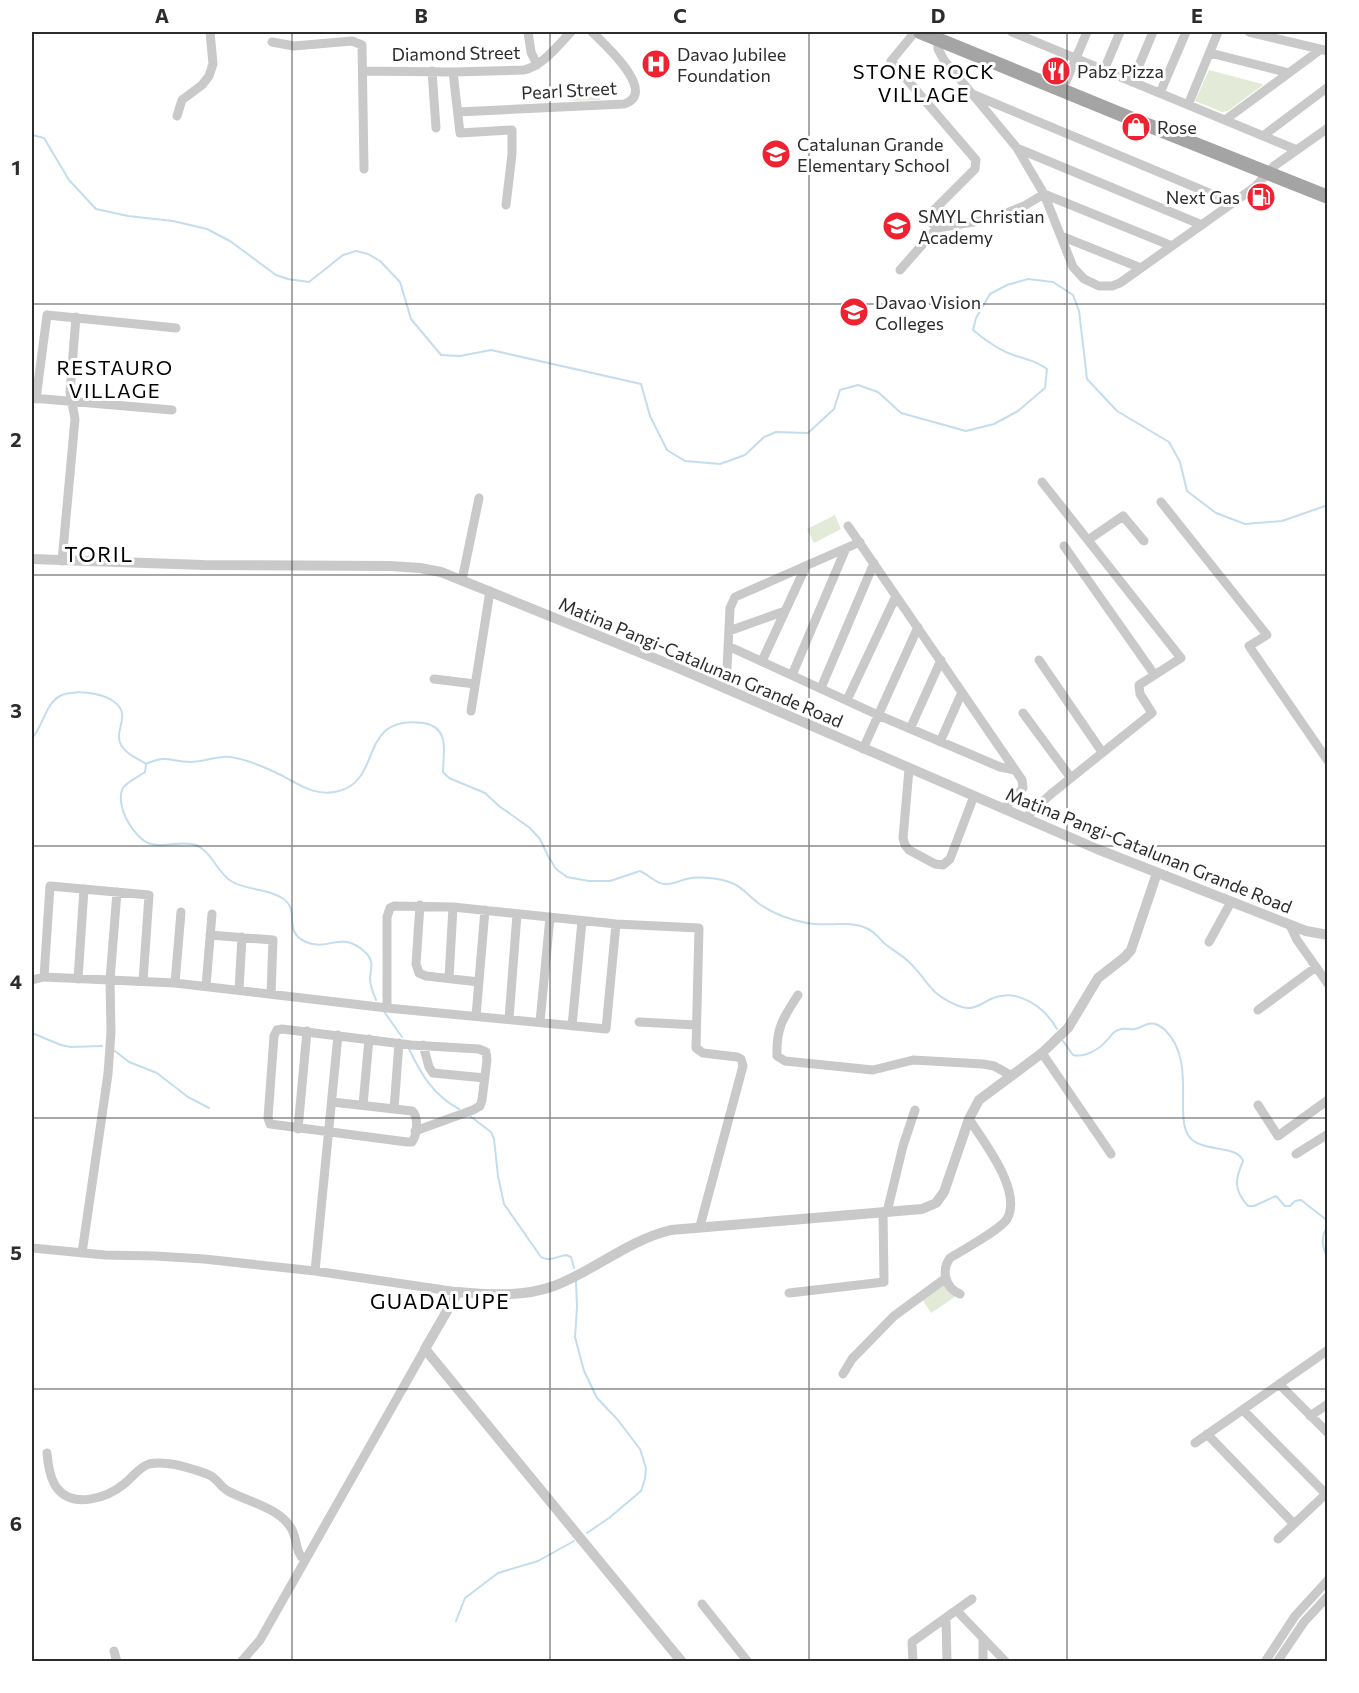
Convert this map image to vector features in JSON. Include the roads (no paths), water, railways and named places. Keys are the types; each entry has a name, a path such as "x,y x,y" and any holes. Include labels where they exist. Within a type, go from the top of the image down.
{"main road":[{"path":"920,32 1328,197"}],"street":[{"path":"177,116 182,100 202,85 209,76 213,64 210,32"},
{"path":"528,32 531,52 537,65"},
{"name":"Diamond Street","path":"363,71 524,70 537,65 571,32"},
{"name":"Pearl Street","path":"458,112 624,104 632,101 636,90 632,76 592,32"},
{"path":"915,32 891,61 976,160 975,169 926,218 937,228"},
{"path":"1012,32 1297,150"},
{"path":"1062,90 1087,32"},
{"path":"1104,70 1120,32"},
{"path":"1132,81 1153,32"},
{"path":"1160,93 1186,32"},
{"path":"1188,105 1218,32"},
{"path":"1249,32 1324,50"},
{"path":"272,42 294,46 337,36 357,41 362,45 364,169"},
{"path":"938,38 940,54 970,94 1017,148 1044,194 1073,267 1078,273 1099,286 1112,286 1141,268 1255,188 1267,173 1328,128"},
{"path":"1225,120 1324,50"},
{"path":"1210,53 1289,73"},
{"path":"432,71 436,128"},
{"path":"453,72 460,133 512,130 512,154 506,205"},
{"path":"1263,136 1328,87"},
{"path":"970,94 1233,203"},
{"path":"1017,148 1202,225"},
{"path":"900,270 937,228 992,219 1044,194"},
{"path":"1044,194 1172,246"},
{"path":"1061,236 1141,268"},
{"path":"172,410 34,399 47,315 176,328"},
{"path":"62,561 75,419 70,392 76,317"},
{"path":"1025,818 1101,752 1152,713 1140,694 1139,687 1142,681 1181,658 1042,482"},
{"path":"462,580 479,498"},
{"path":"1161,502 1267,635 1249,646 1328,761"},
{"path":"1088,540 1123,516 1144,541"},
{"path":"848,526 1023,783 1023,788 1004,809"},
{"path":"726,689 732,600 860,542"},
{"path":"1064,546 1154,674"},
{"path":"792,675 846,548"},
{"name":"Matina Pangi-Catalunan Grande Road","path":"32,559 192,565 399,566 441,572 726,689 1157,873 1306,931 1328,935"},
{"path":"821,688 874,563"},
{"path":"762,662 806,566"},
{"path":"471,711 490,591"},
{"path":"847,700 896,596"},
{"path":"729,631 785,611"},
{"path":"863,749 918,627"},
{"path":"729,646 910,729 1000,767 1015,770"},
{"path":"910,729 941,660"},
{"path":"1040,660 1101,752"},
{"path":"434,679 474,684"},
{"path":"940,741 962,692"},
{"path":"1023,713 1071,778"},
{"path":"909,769 903,838 909,850 935,864 943,865 950,859 974,796"},
{"path":"32,1248 82,1253 178,1257 315,1271 458,1292 516,1294 555,1286 637,1240 671,1230 922,1209 936,1203 944,1192 969,1119 979,1100 1041,1053 1068,1028 1098,978 1131,950 1157,873"},
{"path":"44,977 50,886 149,895 143,981"},
{"path":"78,979 84,889"},
{"path":"82,1253 108,1074 111,1032 110,980 117,892"},
{"path":"1209,942 1231,902"},
{"path":"420,905 417,969 423,975 479,982"},
{"path":"387,1008 388,912 394,906 453,907 616,924 699,928 696,1025 698,1051 737,1057 741,1059 742,1066 700,1226"},
{"path":"449,978 453,907"},
{"path":"476,1016 485,910"},
{"path":"176,983 181,912"},
{"path":"206,986 212,914"},
{"path":"509,1019 517,914"},
{"path":"540,1022 550,917"},
{"path":"572,1026 582,921"},
{"path":"32,980 44,977 176,983 387,1008 606,1029 616,924"},
{"path":"1290,925 1328,984"},
{"path":"210,935 273,940 271,994"},
{"path":"239,990 242,938"},
{"path":"1258,1010 1316,967"},
{"path":"798,995 781,1020 776,1043 777,1056 785,1061 873,1070 913,1060 975,1064 994,1066 1011,1076"},
{"path":"639,1022 696,1025"},
{"path":"332,1102 415,1113 415,1131 415,1138 410,1142 273,1125 269,1121 275,1032 279,1029 307,1031 399,1043 483,1050 487,1056 485,1078 482,1100 477,1108 415,1131"},
{"path":"297,1129 307,1031"},
{"path":"315,1271 338,1035"},
{"path":"363,1106 369,1039"},
{"path":"393,1109 399,1043"},
{"path":"423,1045 433,1073 485,1078"},
{"path":"1041,1053 1111,1154"},
{"path":"1257,1105 1278,1136 1328,1101"},
{"path":"789,1293 884,1282 885,1212 915,1110"},
{"path":"960,1294 954,1291 946,1278 944,1269 950,1258 1001,1225 1010,1211 1009,1192 1005,1179 969,1119"},
{"path":"1296,1154 1328,1134"},
{"path":"843,1374 852,1359 894,1316 946,1278"},
{"path":"242,1662 260,1640 458,1292"},
{"path":"425,1348 682,1662"},
{"path":"1195,1443 1328,1350"},
{"path":"1279,1384 1328,1433"},
{"path":"1310,1416 1328,1404"},
{"path":"1243,1410 1327,1493 1278,1539"},
{"path":"1207,1434 1294,1524"},
{"path":"46,1453 50,1473 57,1488 63,1494 80,1499 99,1498 108,1494 122,1486 145,1466 152,1464 182,1467 214,1477 228,1491 261,1506 285,1521 293,1534 297,1552 304,1561"},
{"path":"1328,1580 1295,1616 1267,1657 1278,1660 1304,1622 1328,1596"},
{"path":"913,1662 912,1642 972,1599"},
{"path":"702,1604 747,1662"},
{"path":"957,1611 1006,1662"},
{"path":"946,1618 947,1662"},
{"path":"983,1638 983,1662"},
{"path":"114,1651 117,1662"}],"waterway":[{"path":"32,135 44,138 69,180 96,209 128,216 173,221 207,229 230,241 276,275 309,282 343,255 356,251 368,254 380,261 400,282 411,319 441,355 460,356 491,350 641,384 650,416 667,450 685,461 720,464 745,455 764,437 776,432 808,433 834,409 840,390 858,385 878,392 901,413 966,431 994,424 1018,411 1045,388 1047,369 1036,362 1004,351 988,341 973,330 976,318 990,294 1007,285 1028,279 1053,282 1073,295 1079,311 1087,379 1117,411 1169,442 1180,462 1187,491 1216,513 1245,524 1282,521 1328,505"},
{"path":"32,738 47,710 60,696 75,692 95,694 119,706 122,713 119,741 129,754 146,764"},
{"path":"146,764 164,759 191,762 231,757 264,767 316,792 339,791 353,785 362,774 379,738 389,728 403,723 432,725 442,735 444,742 443,772 449,778 485,793 530,828 540,839 556,869 567,877 589,881 610,881 640,871 664,884 697,878 727,881 740,887 757,902 777,914 801,922 852,924 869,929 906,959 935,992 959,1006 969,1008 1003,996 1022,998 1046,1014 1057,1029"},
{"path":"146,764 145,772 130,781 123,788 121,795 123,812 138,836 157,845 185,843 196,845 206,852 231,881 282,898 291,908 295,932 306,942 322,945 342,942 357,946 370,959 370,978 376,1000"},
{"path":"383,1010 402,1037"},
{"path":"1063,1041 1073,1055 1078,1056 1097,1049 1120,1029 1135,1029 1146,1024 1161,1027 1172,1038 1180,1056 1183,1077 1183,1118 1186,1132 1201,1145 1239,1155 1243,1161 1237,1184 1248,1206 1254,1206 1276,1196 1285,1206 1301,1200 1328,1221"},
{"path":"32,1033 71,1047 102,1046"},
{"path":"409,1049 429,1083 442,1097 459,1109"},
{"path":"115,1051 129,1062 157,1073 188,1097 209,1108"},
{"path":"470,1116 491,1132 494,1139 504,1204 541,1257 550,1259 566,1255 571,1257 574,1268"},
{"path":"1328,1226 1323,1242 1328,1258"},
{"path":"576,1281 575,1337 584,1371 597,1398 640,1449 646,1468 641,1491 587,1533"},
{"path":"456,1621 465,1598 498,1573 538,1561 574,1541"}],"place":[{"name":"Davao Jubilee Foundation","path":"656,64"},
{"name":"Pabz Pizza","path":"1056,71"},
{"name":"Rose","path":"1136,127"},
{"name":"Catalunan Grande Elementary School","path":"776,154"},
{"name":"Next Gas","path":"1261,197"},
{"name":"SMYL Christian Academy","path":"897,226"},
{"name":"Davao Vision Colleges","path":"854,312"}],"district":[{"name":"STONE ROCK VILLAGE","path":"924,82"},
{"name":"RESTAURO VILLAGE","path":"115,378"},
{"name":"TORIL","path":"99,553"},
{"name":"GUADALUPE","path":"440,1300"}]}
